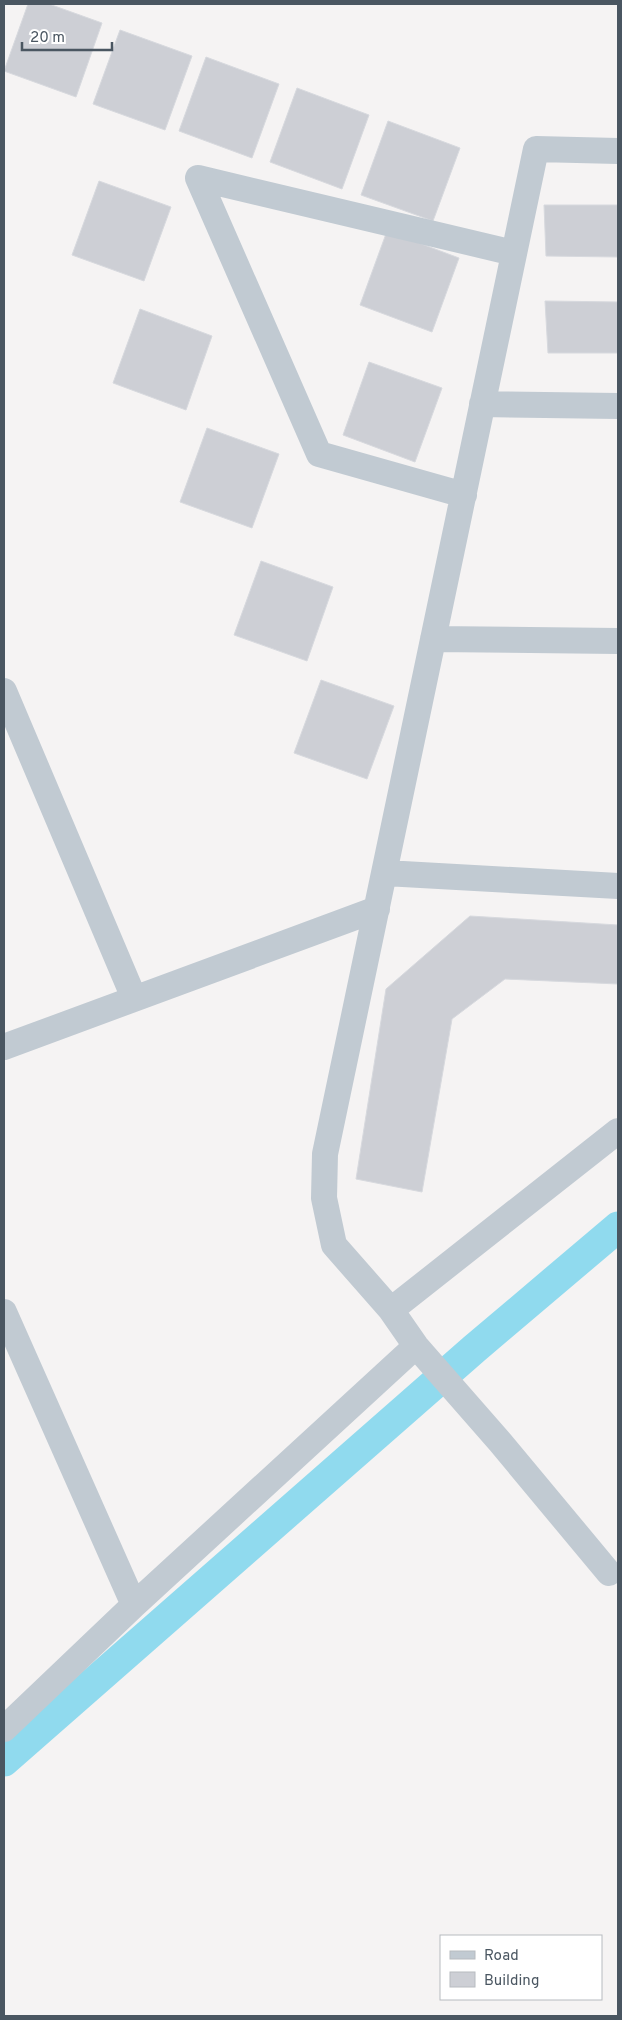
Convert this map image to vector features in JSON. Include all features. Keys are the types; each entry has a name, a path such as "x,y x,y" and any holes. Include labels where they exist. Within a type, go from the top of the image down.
{"street":[{"path":"615,1569 416,1346 391,1310 334,1245 324,1198 325,1154 536,149 618,151"},
{"path":"464,495 318,454 198,178 514,253"},
{"path":"482,404 618,406"},
{"path":"433,640 618,641"},
{"path":"4,691 134,998"},
{"path":"384,873 618,886"},
{"path":"4,1047 377,909"},
{"path":"391,1310 618,1132"},
{"path":"4,1312 134,1605"},
{"path":"4,1729 134,1605 416,1346"}],"building":[{"path":"28,4 49,4 102,23 76,97 4,71"},
{"path":"120,30 192,56 165,130 93,104"},
{"path":"206,57 279,84 252,158 179,131"},
{"path":"297,88 369,115 342,189 270,162"},
{"path":"388,121 460,148 433,221 361,195"},
{"path":"99,181 171,207 144,281 72,255"},
{"path":"544,205 618,205 618,257 546,256"},
{"path":"387,231 459,258 432,332 360,305"},
{"path":"545,301 618,302 618,353 548,353"},
{"path":"140,309 212,336 186,410 113,383"},
{"path":"369,362 442,388 415,462 343,435"},
{"path":"207,428 279,454 252,528 180,502"},
{"path":"261,561 333,587 307,661 234,635"},
{"path":"321,680 394,706 367,779 294,753"},
{"path":"470,916 618,925 618,984 505,979 452,1019 422,1192 356,1179 386,989"}],"waterway":[{"path":"4,1761 474,1349 618,1227"}]}
